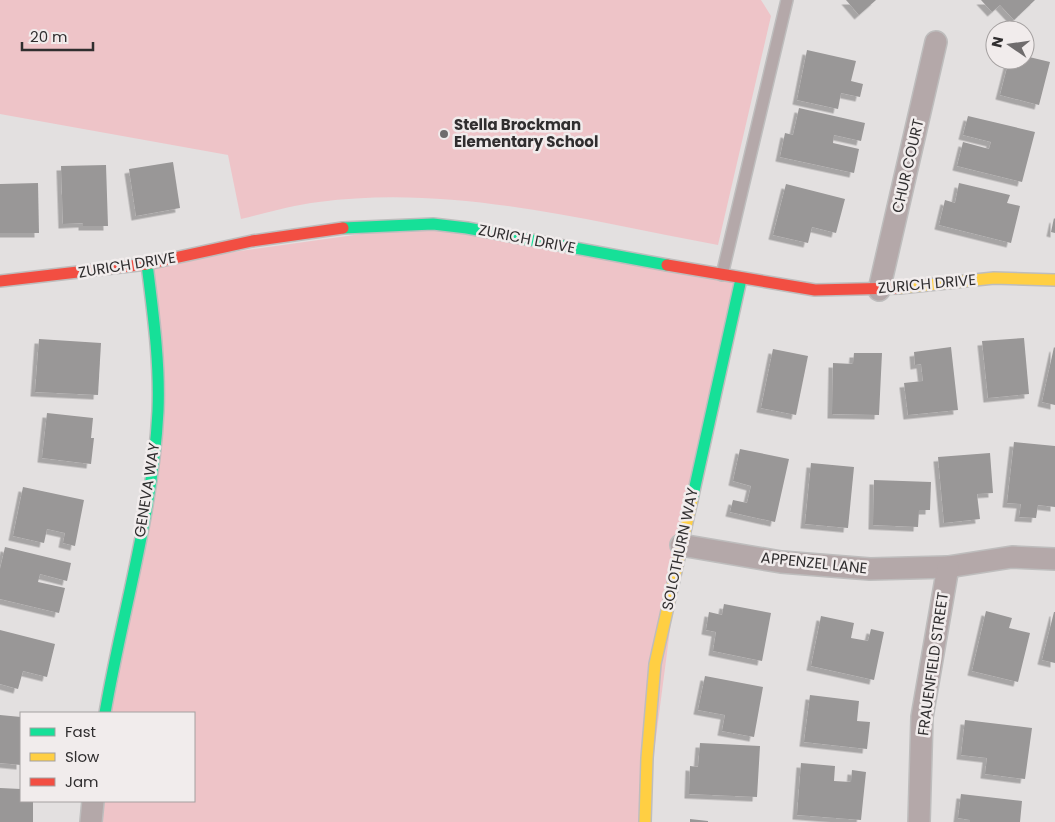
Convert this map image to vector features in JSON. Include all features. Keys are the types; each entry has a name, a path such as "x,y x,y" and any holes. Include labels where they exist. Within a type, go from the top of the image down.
{"street":[{"name":"CHUR COURT","path":"879,290 936,42"},
{"name":"ZURICH DRIVE","path":"0,281 148,264 252,241 325,229 433,224 467,228 741,279 815,290 879,290 994,278 1055,280"},
{"name":"GENEVA WAY","path":"105,712 113,658 137,551 156,433 158,358 148,264"},
{"name":"SOLOTHURN WAY","path":"645,822 647,758 655,664 741,279"},
{"name":"APPENZEL LANE","path":"681,544 781,562 870,569 948,566 1012,557 1055,558"},
{"name":"FRAUENFIELD STREET","path":"919,822 922,717 948,566"},
{"path":"91,822 93,802"}],"lane":[{"path":"722,275 787,0"}],"shaded area":[{"name":"Stella Brockman Elementary School","path":"0,0 761,0 771,16 718,245 520,208 469,201 419,198 369,198 319,202 289,207 241,219 228,155 0,114"},
{"path":"433,224 741,279 681,545 645,822 91,822 93,802 195,802 195,712 105,712 157,433 147,264"}],"building":[{"path":"846,0 876,0 859,15"},
{"path":"981,0 1035,0 1014,20 1000,5 992,12"},
{"path":"807,50 856,61 851,81 863,84 860,97 841,93 838,109 797,100"},
{"path":"1035,58 1050,62 1039,105 1000,95 1006,70 1035,70"},
{"path":"799,108 865,123 861,141 834,135 833,143 859,149 854,173 780,157 785,133 793,135"},
{"path":"968,116 1035,132 1022,182 957,166 963,142 989,149 991,142 963,135"},
{"path":"173,162 180,208 136,216 129,169"},
{"path":"106,165 108,226 83,226 83,223 63,224 61,166"},
{"path":"38,183 39,233 0,233 0,184"},
{"path":"959,183 1010,195 1007,203 1020,206 1011,243 939,225 945,200 955,203"},
{"path":"786,184 845,199 836,233 812,227 808,243 773,235"},
{"path":"1055,219 1055,233 1051,232"},
{"path":"1024,338 1029,394 988,398 982,341"},
{"path":"39,339 101,343 98,395 35,392"},
{"path":"951,347 958,410 908,415 904,383 923,381 921,364 915,365 914,352"},
{"path":"1055,348 1055,405 1042,402"},
{"path":"773,349 808,356 796,415 761,408"},
{"path":"854,353 882,353 879,415 832,414 833,363 853,364"},
{"path":"47,413 93,418 91,438 94,438 91,464 42,458"},
{"path":"1014,442 1055,446 1055,507 1038,505 1036,518 1019,517 1021,504 1007,503"},
{"path":"740,449 789,459 775,522 730,512 733,500 747,503 751,486 733,481"},
{"path":"990,453 993,493 977,494 980,519 944,523 938,457"},
{"path":"811,463 854,467 848,528 805,524"},
{"path":"874,480 931,482 930,510 919,510 918,527 873,525"},
{"path":"23,487 84,500 75,546 63,543 65,533 47,529 44,543 13,536"},
{"path":"5,547 71,563 67,581 40,574 38,582 65,588 59,613 0,599 0,569"},
{"path":"724,604 771,613 762,661 713,651 716,632 706,630 709,612 722,615"},
{"path":"986,611 1012,618 1009,628 1030,633 1018,682 972,671"},
{"path":"1055,612 1055,663 1042,660"},
{"path":"821,616 854,623 851,638 868,641 871,629 884,632 874,680 811,666"},
{"path":"0,630 55,644 47,677 23,671 18,689 0,684"},
{"path":"705,676 763,687 754,737 722,731 725,715 698,710"},
{"path":"810,695 859,701 857,721 870,722 867,749 804,742"},
{"path":"0,715 20,717 20,765 0,763"},
{"path":"965,720 1032,728 1025,779 985,774 987,758 961,755"},
{"path":"700,743 760,746 757,797 689,794 690,766 698,767"},
{"path":"801,763 835,766 834,781 851,782 852,770 866,772 861,820 797,815"},
{"path":"0,788 20,789 20,802 33,802 33,822 0,822"},
{"path":"961,794 1022,801 1020,822 970,822 970,820 958,818"},
{"path":"690,819 708,821 708,822 690,822"}],"traffic: fast":[{"path":"343,228 433,224 467,228 667,265"},
{"path":"105,712 144,525 155,449 158,374 156,338 147,264"},
{"path":"692,500 741,279"}],"traffic: slow":[{"path":"899,288 994,278 1055,280"},
{"path":"645,822 647,758 655,664 692,500"}],"traffic: jam":[{"path":"0,281 147,264 252,241 343,228"},
{"path":"667,265 815,290 899,288"}],"place":[{"name":"Stella Brockman Elementary School","path":"444,134"}]}
